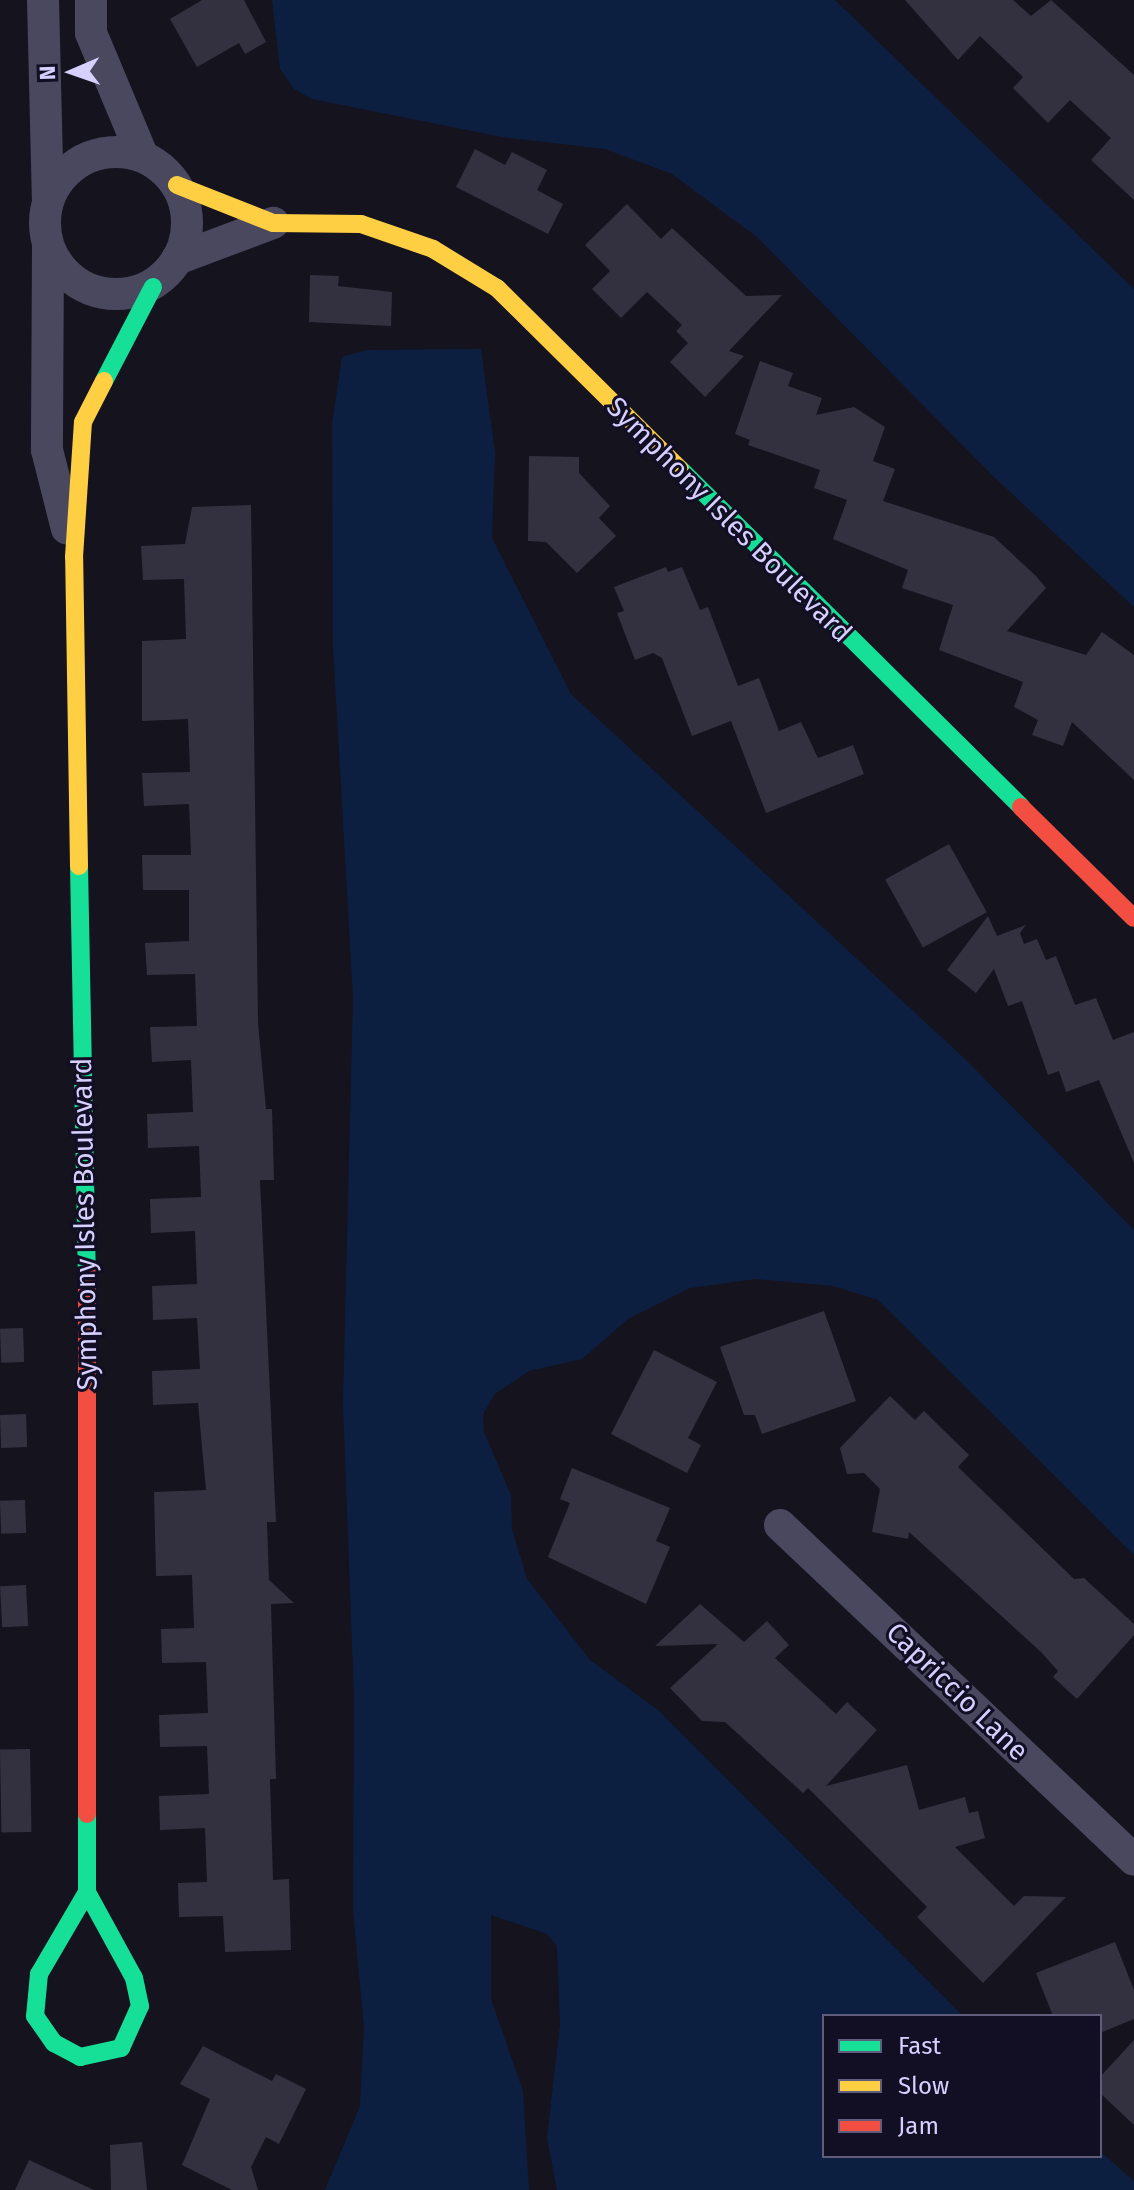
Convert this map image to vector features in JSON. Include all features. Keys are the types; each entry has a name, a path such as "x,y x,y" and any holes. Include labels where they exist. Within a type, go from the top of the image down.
{"street":[{"name":"Symphony Isles Boulevard","path":"43,0 48,199 47,450 74,557"},
{"name":"Symphony Isles Boulevard","path":"91,0 91,33 142,155 177,185 273,223 361,224 433,249 497,288 1134,918"},
{"path":"48,199 59,179 96,153 142,155"},
{"name":"Symphony Isles Boulevard","path":"87,1892 39,1974 35,2016 54,2043 80,2057 121,2048 133,2032 140,2006 134,1978 87,1892 89,1402 74,557 83,422 153,287 177,259 188,222 177,185"},
{"name":"Symphony Isles Boulevard","path":"177,259 273,223"},
{"path":"48,247 68,275 97,292 153,287"},
{"name":"Capriccio Lane","path":"780,1525 1134,1860"}],"water":[{"path":"272,0 835,0 1134,289 1134,607 993,476 757,237 672,174 605,149 502,137 312,99 294,89 280,69"},
{"path":"481,349 495,453 492,538 571,694 965,1059 1134,1230 1134,1555 878,1300 833,1286 756,1279 690,1288 628,1319 582,1359 529,1371 495,1394 483,1414 484,1432 511,1495 512,1529 527,1579 590,1660 659,1711 961,2014 822,2014 822,2158 1102,2158 1102,2153 1134,2181 1134,2190 557,2190 547,2138 560,2025 557,1946 547,1934 491,1915 491,1999 523,2091 529,2190 325,2190 360,2106 364,2027 353,1910 354,1697 343,1403 353,997 333,646 332,424 342,357 367,350"}],"building":[{"path":"202,0 244,0 266,42 245,54 239,43 197,67 170,19"},
{"path":"905,0 1013,0 1031,16 1051,0 1134,75 1134,200 1091,160 1111,138 1070,100 1048,123 1013,88 1023,77 980,36 958,60"},
{"path":"475,149 505,165 512,152 547,170 537,190 563,204 548,234 456,187"},
{"path":"627,204 661,239 672,228 746,296 782,295 729,351 744,356 705,397 670,362 688,343 676,331 682,325 647,292 621,318 592,289 610,271 585,245"},
{"path":"310,275 339,276 338,286 392,292 391,326 309,322"},
{"path":"760,361 793,373 788,386 822,398 816,415 854,407 885,427 873,461 895,469 883,501 994,537 1036,576 1046,588 1007,631 1086,655 1102,632 1134,655 1134,780 1072,722 1063,746 1032,735 1038,720 1014,707 1023,682 939,650 953,605 902,588 908,570 833,539 847,500 814,488 820,470 748,445 750,440 735,434"},
{"path":"529,456 579,457 579,473 610,506 599,518 616,536 577,573 546,542 528,541"},
{"path":"251,505 258,1023 266,1109 272,1109 274,1180 260,1180 276,1522 267,1522 269,1580 294,1603 271,1604 276,1779 270,1779 273,1880 289,1879 291,1950 225,1952 223,1916 179,1917 178,1883 207,1882 205,1828 160,1830 159,1796 209,1794 207,1746 160,1747 159,1715 208,1713 206,1662 162,1663 161,1629 194,1628 192,1575 156,1576 154,1492 206,1490 198,1403 153,1405 152,1371 200,1369 197,1318 153,1320 152,1286 197,1284 195,1231 151,1233 150,1199 201,1197 199,1146 148,1148 147,1114 193,1112 191,1060 152,1062 150,1027 197,1026 195,974 147,975 145,943 189,941 189,890 143,890 142,855 191,855 189,804 144,806 142,773 190,772 188,719 142,721 142,641 186,639 184,579 143,580 141,546 185,544 192,507"},
{"path":"666,567 668,572 682,567 700,610 708,607 738,686 759,678 779,731 801,722 818,758 853,745 864,774 766,813 731,721 692,736 662,658 653,653 635,660 617,613 624,611 614,587"},
{"path":"949,844 987,912 923,948 885,879"},
{"path":"988,916 997,936 1026,925 1020,933 1024,944 1037,939 1046,960 1056,956 1075,1005 1096,998 1113,1040 1134,1032 1134,1163 1099,1080 1066,1092 1059,1071 1048,1075 1022,1001 1008,1006 994,969 976,993 947,970"},
{"path":"824,1311 856,1401 762,1434 755,1415 744,1415 720,1347"},
{"path":"23,1328 24,1362 1,1363 0,1329"},
{"path":"654,1350 717,1382 688,1438 701,1445 687,1473 611,1434"},
{"path":"890,1396 915,1420 924,1411 969,1455 958,1467 1074,1579 1084,1578 1134,1624 1134,1635 1077,1699 1053,1677 1058,1671 1041,1652 909,1532 908,1539 872,1532 880,1489 864,1473 847,1474 840,1448"},
{"path":"26,1414 27,1447 1,1448 0,1415"},
{"path":"572,1468 670,1508 656,1541 670,1547 646,1604 548,1557 570,1503 560,1499"},
{"path":"25,1500 26,1533 1,1534 0,1501"},
{"path":"26,1585 28,1626 2,1627 0,1586"},
{"path":"700,1604 744,1642 767,1621 789,1645 775,1658 836,1714 847,1702 877,1730 826,1786 907,1765 919,1810 965,1797 969,1813 978,1811 985,1838 955,1847 1014,1906 1024,1896 1066,1897 983,1983 917,1917 927,1907 808,1788 803,1793 725,1722 702,1721 670,1688 718,1644 655,1646"},
{"path":"30,1749 31,1832 1,1833 0,1750"},
{"path":"1115,1942 1134,1990 1134,2019 1102,2032 1102,2014 1052,2014 1036,1973"},
{"path":"1134,2040 1134,2125 1102,2095 1102,2075"},
{"path":"203,2046 272,2081 276,2074 306,2089 279,2144 266,2137 251,2167 258,2190 232,2190 182,2165 210,2099 180,2084"},
{"path":"142,2142 147,2190 111,2190 110,2145"},
{"path":"29,2160 94,2190 15,2190"}],"traffic: fast":[{"path":"104,381 153,287"},
{"path":"680,469 1021,807"},
{"path":"79,866 87,1273"},
{"path":"87,1814 87,1892 134,1978 140,2006 121,2048 80,2057 54,2043 35,2016 39,1974 87,1892"}],"traffic: slow":[{"path":"177,185 273,223 361,224 433,249 497,288 680,469"},
{"path":"79,866 74,557 83,422 104,381"}],"traffic: jam":[{"path":"1021,807 1134,918"},
{"path":"87,1273 87,1814"}]}
